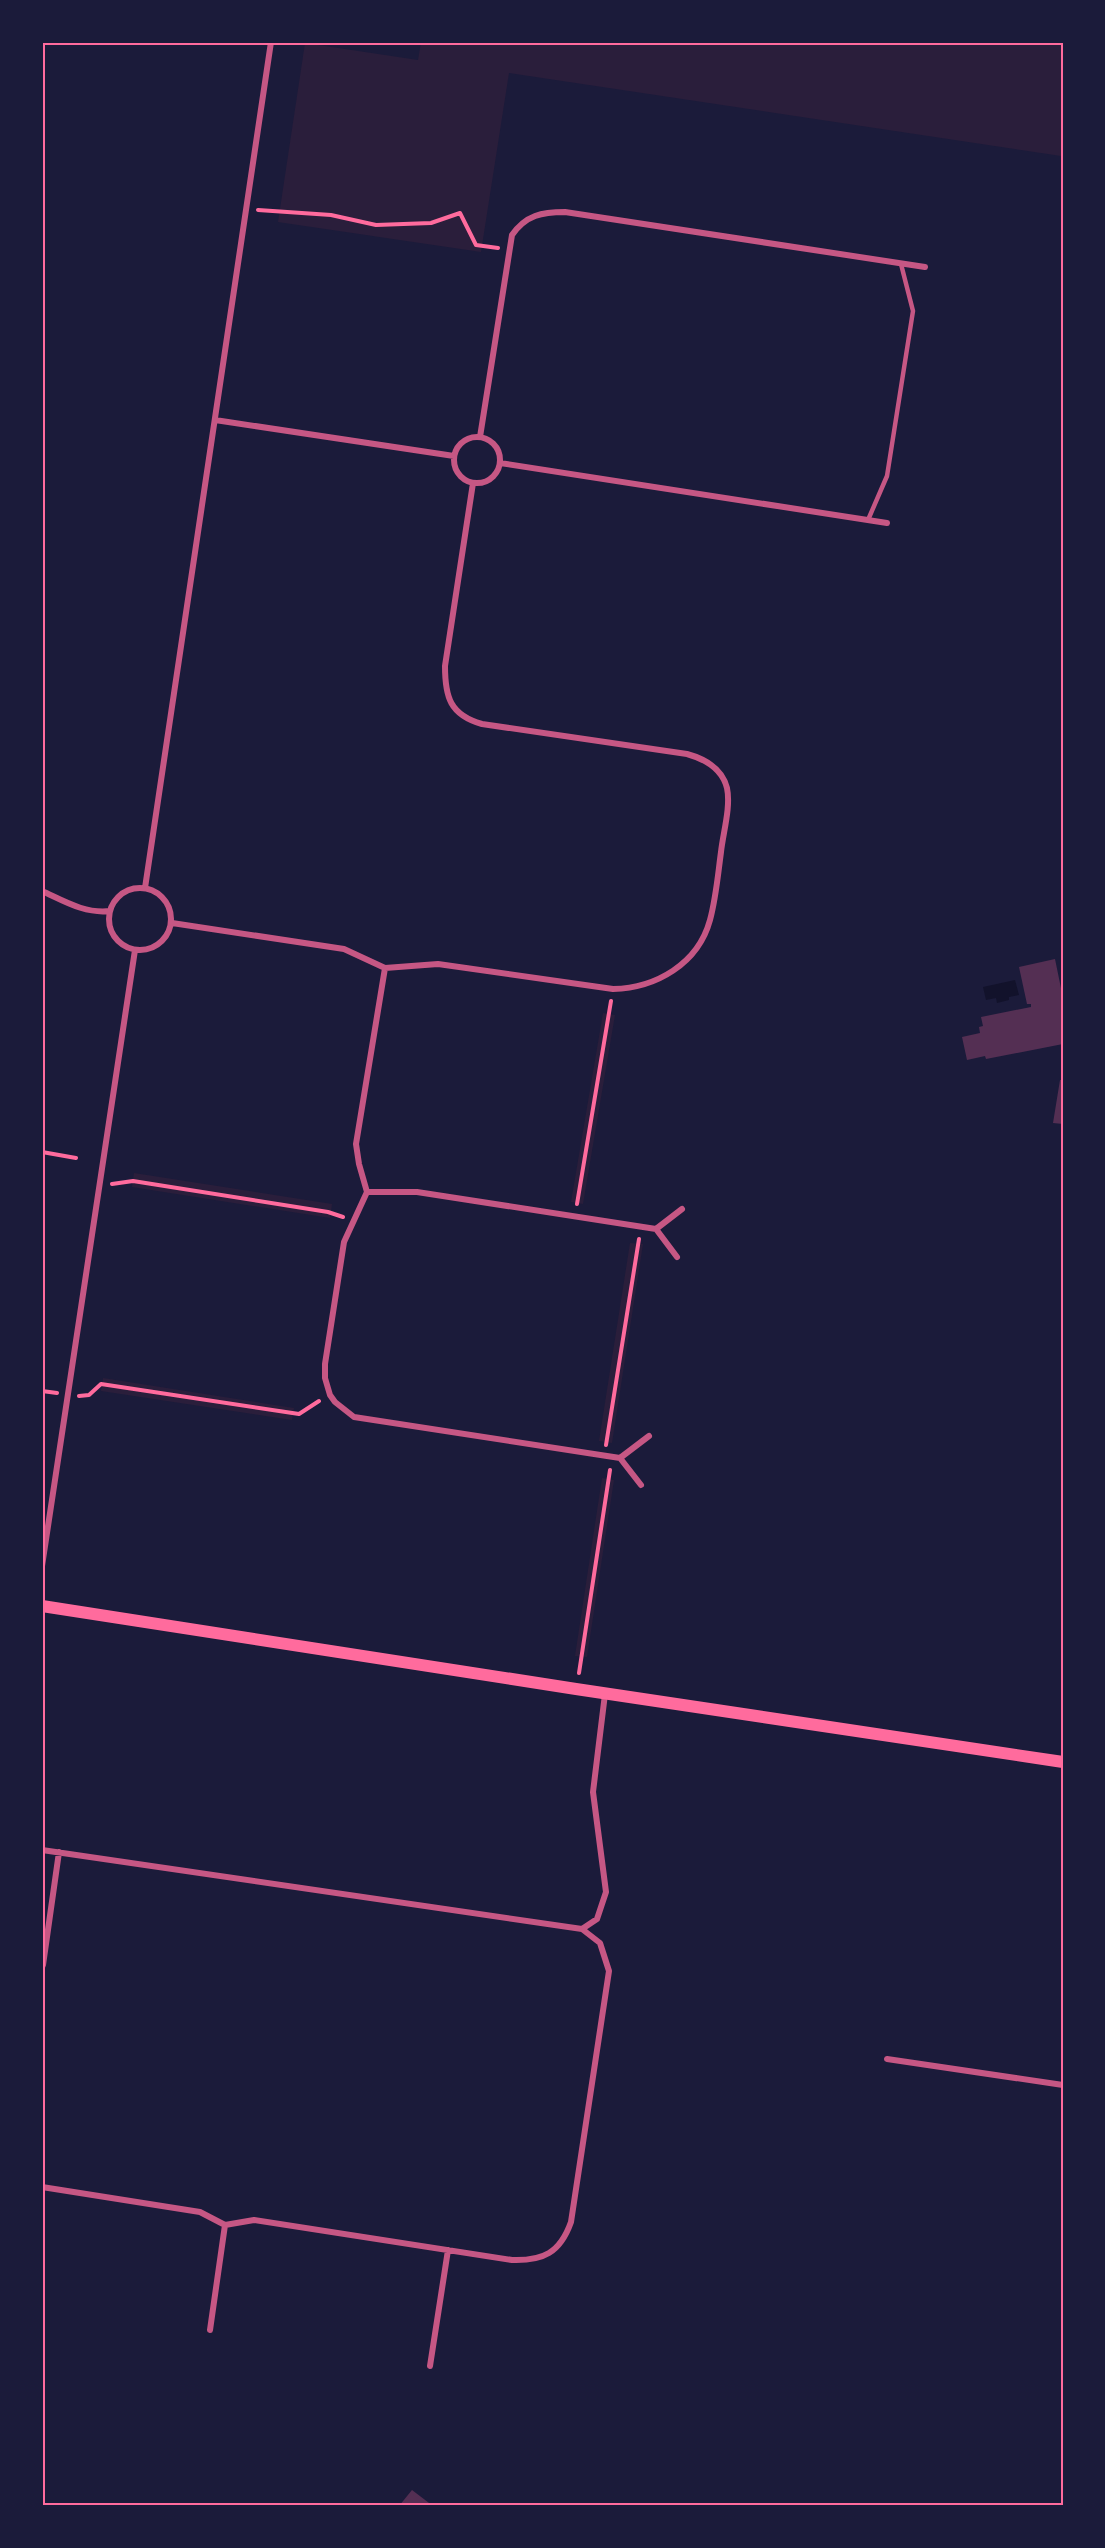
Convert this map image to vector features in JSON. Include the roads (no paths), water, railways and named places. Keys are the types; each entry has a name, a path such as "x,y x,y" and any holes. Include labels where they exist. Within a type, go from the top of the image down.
{"main road":[{"path":"42,1606 1063,1762"}],"street":[{"path":"145,888 271,42"},
{"path":"480,437 512,235 526,220 536,214 565,212 925,267"},
{"path":"215,420 454,456"},
{"path":"480,437 493,444 500,456 500,463 491,479 473,483 460,476 456,470 454,456 456,449 466,440 480,437"},
{"path":"500,463 887,523"},
{"path":"172,923 344,949 385,968 438,964 613,989 638,987 669,974 682,964 703,937 710,921 715,895 727,789 714,766 702,758 482,724 467,720 456,711 445,686 445,666 473,483"},
{"path":"136,888 145,888 154,891 168,904 172,923 163,941 145,950 135,950 127,947 114,936 110,928 110,911 120,895 136,888"},
{"path":"42,891 76,907 97,912 110,911"},
{"path":"42,1566 135,950"},
{"path":"385,968 356,1144 367,1192 344,1242 325,1364 325,1378 330,1395 354,1417 620,1458 641,1485"},
{"path":"367,1192 417,1192 656,1229 677,1257"},
{"path":"656,1229 682,1209"},
{"path":"620,1458 648,1436"},
{"path":"582,1929 597,1919 606,1892 593,1792 605,1693"},
{"path":"42,1850 582,1929 600,1943 609,1971 571,2223 567,2235 559,2246 536,2259 512,2260 254,2220 225,2225 200,2212 42,2187"},
{"path":"43,1965 59,1852"},
{"path":"887,2059 1063,2085"},
{"path":"210,2330 225,2225"},
{"path":"430,2366 447,2250"}],"lane":[{"path":"868,520 887,476 913,310 901,264"}]}
